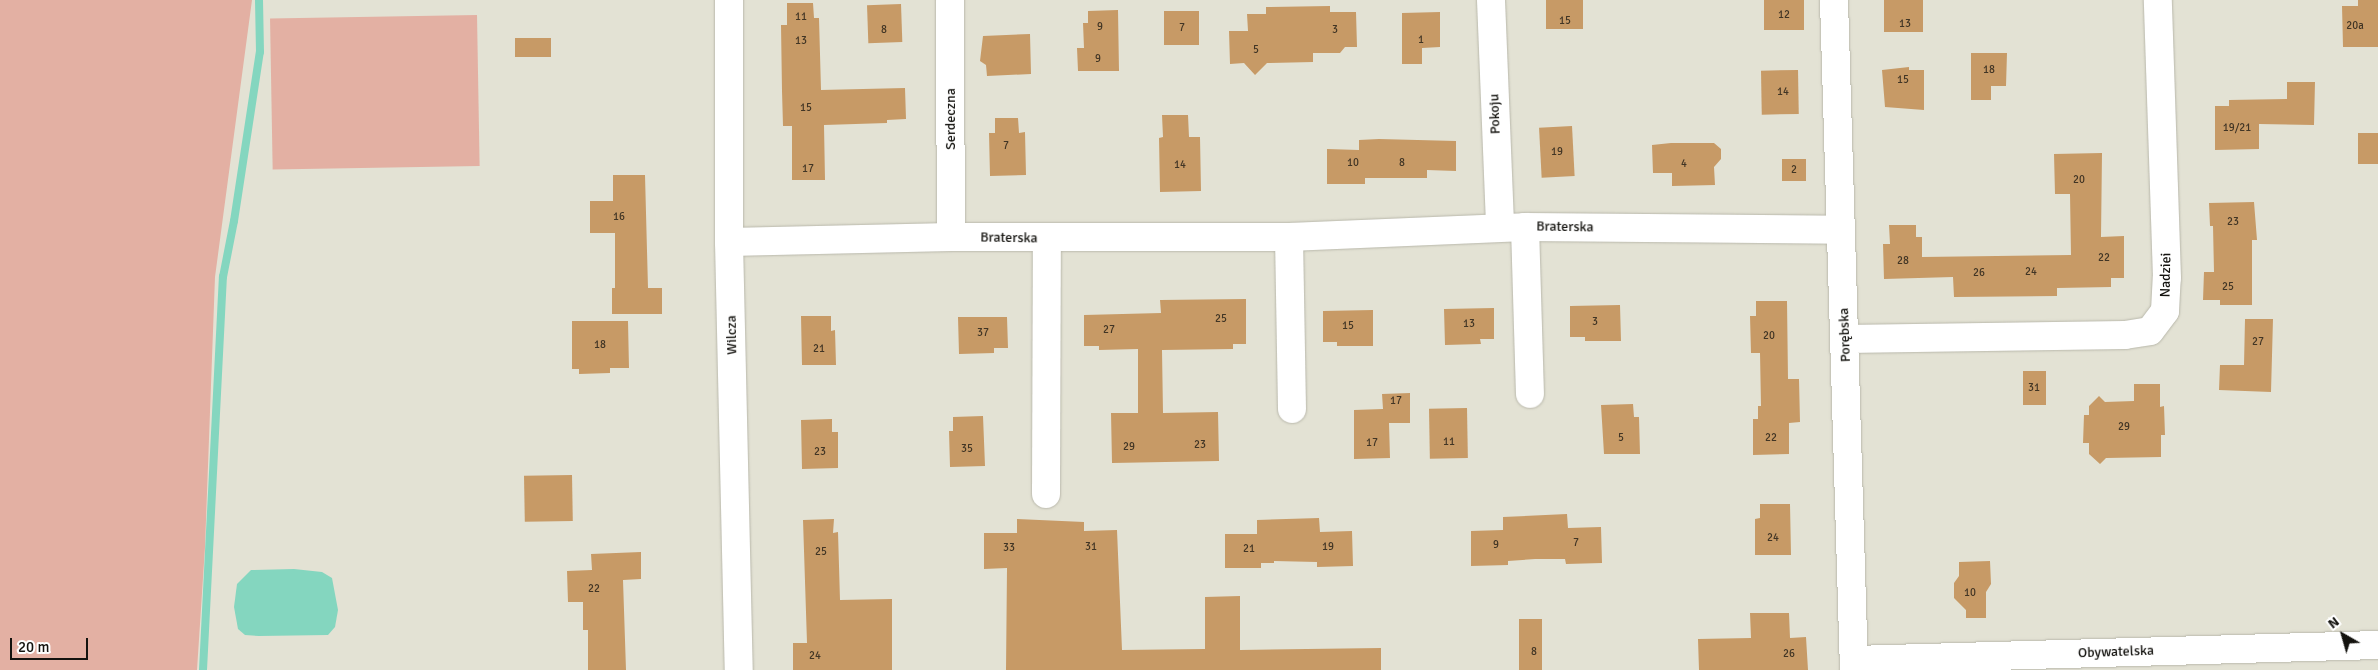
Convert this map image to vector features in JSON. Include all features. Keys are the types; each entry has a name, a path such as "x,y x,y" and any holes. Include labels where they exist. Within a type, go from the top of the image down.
{"street":[{"name":"Wilcza","path":"729,0 730,242 739,670"},
{"name":"Serdeczna","path":"950,0 951,237"},
{"name":"Pokoju","path":"1490,0 1530,394"},
{"name":"Porębska","path":"1834,0 1854,665"},
{"name":"Nadziei","path":"1845,339 2126,335 2150,331 2165,311 2167,278 2158,0"},
{"name":"Braterska","path":"730,242 951,237 1289,237 1513,227 1841,230"},
{"path":"1289,237 1292,409"},
{"path":"1046,494 1047,238"},
{"name":"Obywatelska","path":"1854,665 2378,645"}],"shaded area":[{"path":"0,0 252,0 215,277 205,547 197,670 0,670"},
{"path":"477,15 480,166 273,170 270,19"}],"water":[{"path":"294,569 322,572 332,578 338,610 335,627 328,635 245,635 238,629 234,607 237,584 251,570"}],"building":[{"path":"1546,0 1583,0 1583,29 1546,29"},
{"path":"1764,0 1804,0 1804,30 1764,30"},
{"path":"1884,0 1923,0 1923,32 1884,32"},
{"path":"2358,0 2378,0 2378,47 2343,47 2342,6 2358,6"},
{"path":"787,3 813,3 814,18 819,18 821,90 905,88 906,119 887,120 887,123 824,125 825,180 792,180 792,126 783,126 782,91 781,25 787,25"},
{"path":"901,4 902,42 868,43 867,5"},
{"path":"1330,6 1330,12 1356,12 1357,47 1345,47 1340,53 1313,53 1313,62 1267,63 1255,75 1244,63 1230,64 1229,31 1248,31 1247,14 1266,14 1266,7"},
{"path":"1118,10 1119,71 1078,71 1077,48 1084,48 1083,23 1088,23 1088,11"},
{"path":"1164,11 1199,11 1199,45 1164,45"},
{"path":"1440,12 1440,47 1422,48 1422,64 1402,64 1402,13"},
{"path":"1030,34 1031,74 987,76 986,65 980,61 983,36"},
{"path":"515,38 551,38 551,57 515,57"},
{"path":"1971,53 2007,53 2006,86 1991,86 1991,100 1971,100"},
{"path":"1909,67 1909,70 1924,70 1924,110 1885,107 1882,70"},
{"path":"1798,70 1799,114 1762,115 1761,71"},
{"path":"2287,82 2315,82 2314,125 2259,124 2259,149 2215,150 2215,106 2229,106 2229,100 2287,99"},
{"path":"1162,115 1188,115 1189,137 1200,137 1201,191 1160,192 1159,138 1163,137"},
{"path":"995,118 1018,118 1019,133 1025,132 1026,175 990,176 989,133 995,133"},
{"path":"1572,126 1575,176 1542,178 1539,128"},
{"path":"2358,133 2378,133 2378,164 2358,164"},
{"path":"1359,140 1456,141 1456,171 1427,170 1427,178 1365,178 1365,184 1327,184 1327,149 1359,150"},
{"path":"1714,143 1721,149 1721,159 1714,167 1715,185 1672,186 1672,173 1653,173 1652,145"},
{"path":"2102,153 2101,237 2124,236 2124,278 2111,278 2111,287 2057,288 2057,296 1954,297 1953,277 1884,279 1883,244 1890,244 1889,225 1916,225 1916,237 1922,237 1922,257 2071,255 2070,194 2055,194 2054,154"},
{"path":"1782,159 1806,159 1806,181 1782,181"},
{"path":"613,175 645,175 648,288 662,288 662,314 612,314 612,288 615,288 615,233 590,233 590,201 613,201"},
{"path":"2254,202 2257,240 2252,240 2252,305 2220,305 2220,300 2203,300 2204,272 2214,272 2213,226 2210,226 2209,203"},
{"path":"1246,299 1246,344 1233,344 1233,349 1162,350 1163,413 1218,412 1219,461 1112,463 1111,413 1138,413 1138,349 1099,350 1099,346 1084,346 1084,315 1161,313 1160,300"},
{"path":"1756,301 1787,301 1788,379 1799,379 1800,422 1789,423 1789,454 1753,455 1753,419 1758,419 1758,406 1761,406 1760,353 1751,353 1750,316 1756,316"},
{"path":"1620,305 1621,341 1585,341 1585,337 1570,337 1570,306"},
{"path":"1494,308 1494,339 1480,339 1481,344 1445,345 1444,309"},
{"path":"1373,310 1373,346 1337,346 1337,342 1323,342 1323,311"},
{"path":"801,316 831,316 831,331 835,330 836,365 802,365"},
{"path":"958,317 1007,317 1008,348 994,348 994,353 959,354"},
{"path":"2245,319 2273,319 2271,392 2219,390 2220,365 2244,365"},
{"path":"572,321 628,321 629,368 610,368 610,373 579,374 579,369 572,369"},
{"path":"2023,371 2046,371 2046,405 2023,405"},
{"path":"2134,384 2160,384 2160,407 2164,406 2165,435 2161,435 2161,457 2106,458 2100,464 2089,454 2089,443 2083,443 2084,415 2089,415 2089,406 2099,396 2105,402 2134,401"},
{"path":"1410,393 1410,423 1389,423 1390,458 1354,459 1354,410 1383,409 1382,394"},
{"path":"1633,404 1634,417 1639,417 1640,454 1604,454 1601,405"},
{"path":"1467,408 1468,458 1430,459 1429,409"},
{"path":"983,416 985,466 950,467 949,431 953,431 953,417"},
{"path":"832,419 832,432 838,432 838,468 802,469 801,420"},
{"path":"572,475 573,521 525,522 524,476"},
{"path":"1760,504 1790,504 1791,555 1755,555 1755,519 1760,518"},
{"path":"1567,514 1568,528 1601,527 1602,563 1566,564 1565,559 1535,559 1508,561 1508,565 1471,566 1471,531 1503,530 1503,517"},
{"path":"1319,518 1320,532 1352,531 1353,566 1317,567 1317,562 1274,561 1274,563 1261,563 1261,568 1225,568 1225,534 1257,534 1257,520"},
{"path":"834,519 833,533 838,532 840,600 892,599 892,670 793,670 793,643 807,643 803,520"},
{"path":"1017,519 1084,522 1084,531 1117,530 1122,650 1205,649 1205,597 1240,596 1240,650 1381,648 1381,670 1006,670 1007,568 984,569 984,533 1017,533"},
{"path":"641,552 641,579 623,580 626,670 588,670 588,630 583,630 583,602 568,602 567,571 592,570 591,554"},
{"path":"1990,561 1991,584 1986,592 1986,618 1966,618 1966,610 1954,598 1954,583 1959,576 1959,562"},
{"path":"1750,613 1789,613 1790,638 1806,637 1808,670 1699,670 1698,639 1751,638"},
{"path":"1519,619 1542,619 1542,670 1519,670"}],"waterway":[{"path":"203,670 223,277 234,221 260,52 259,0"}]}
